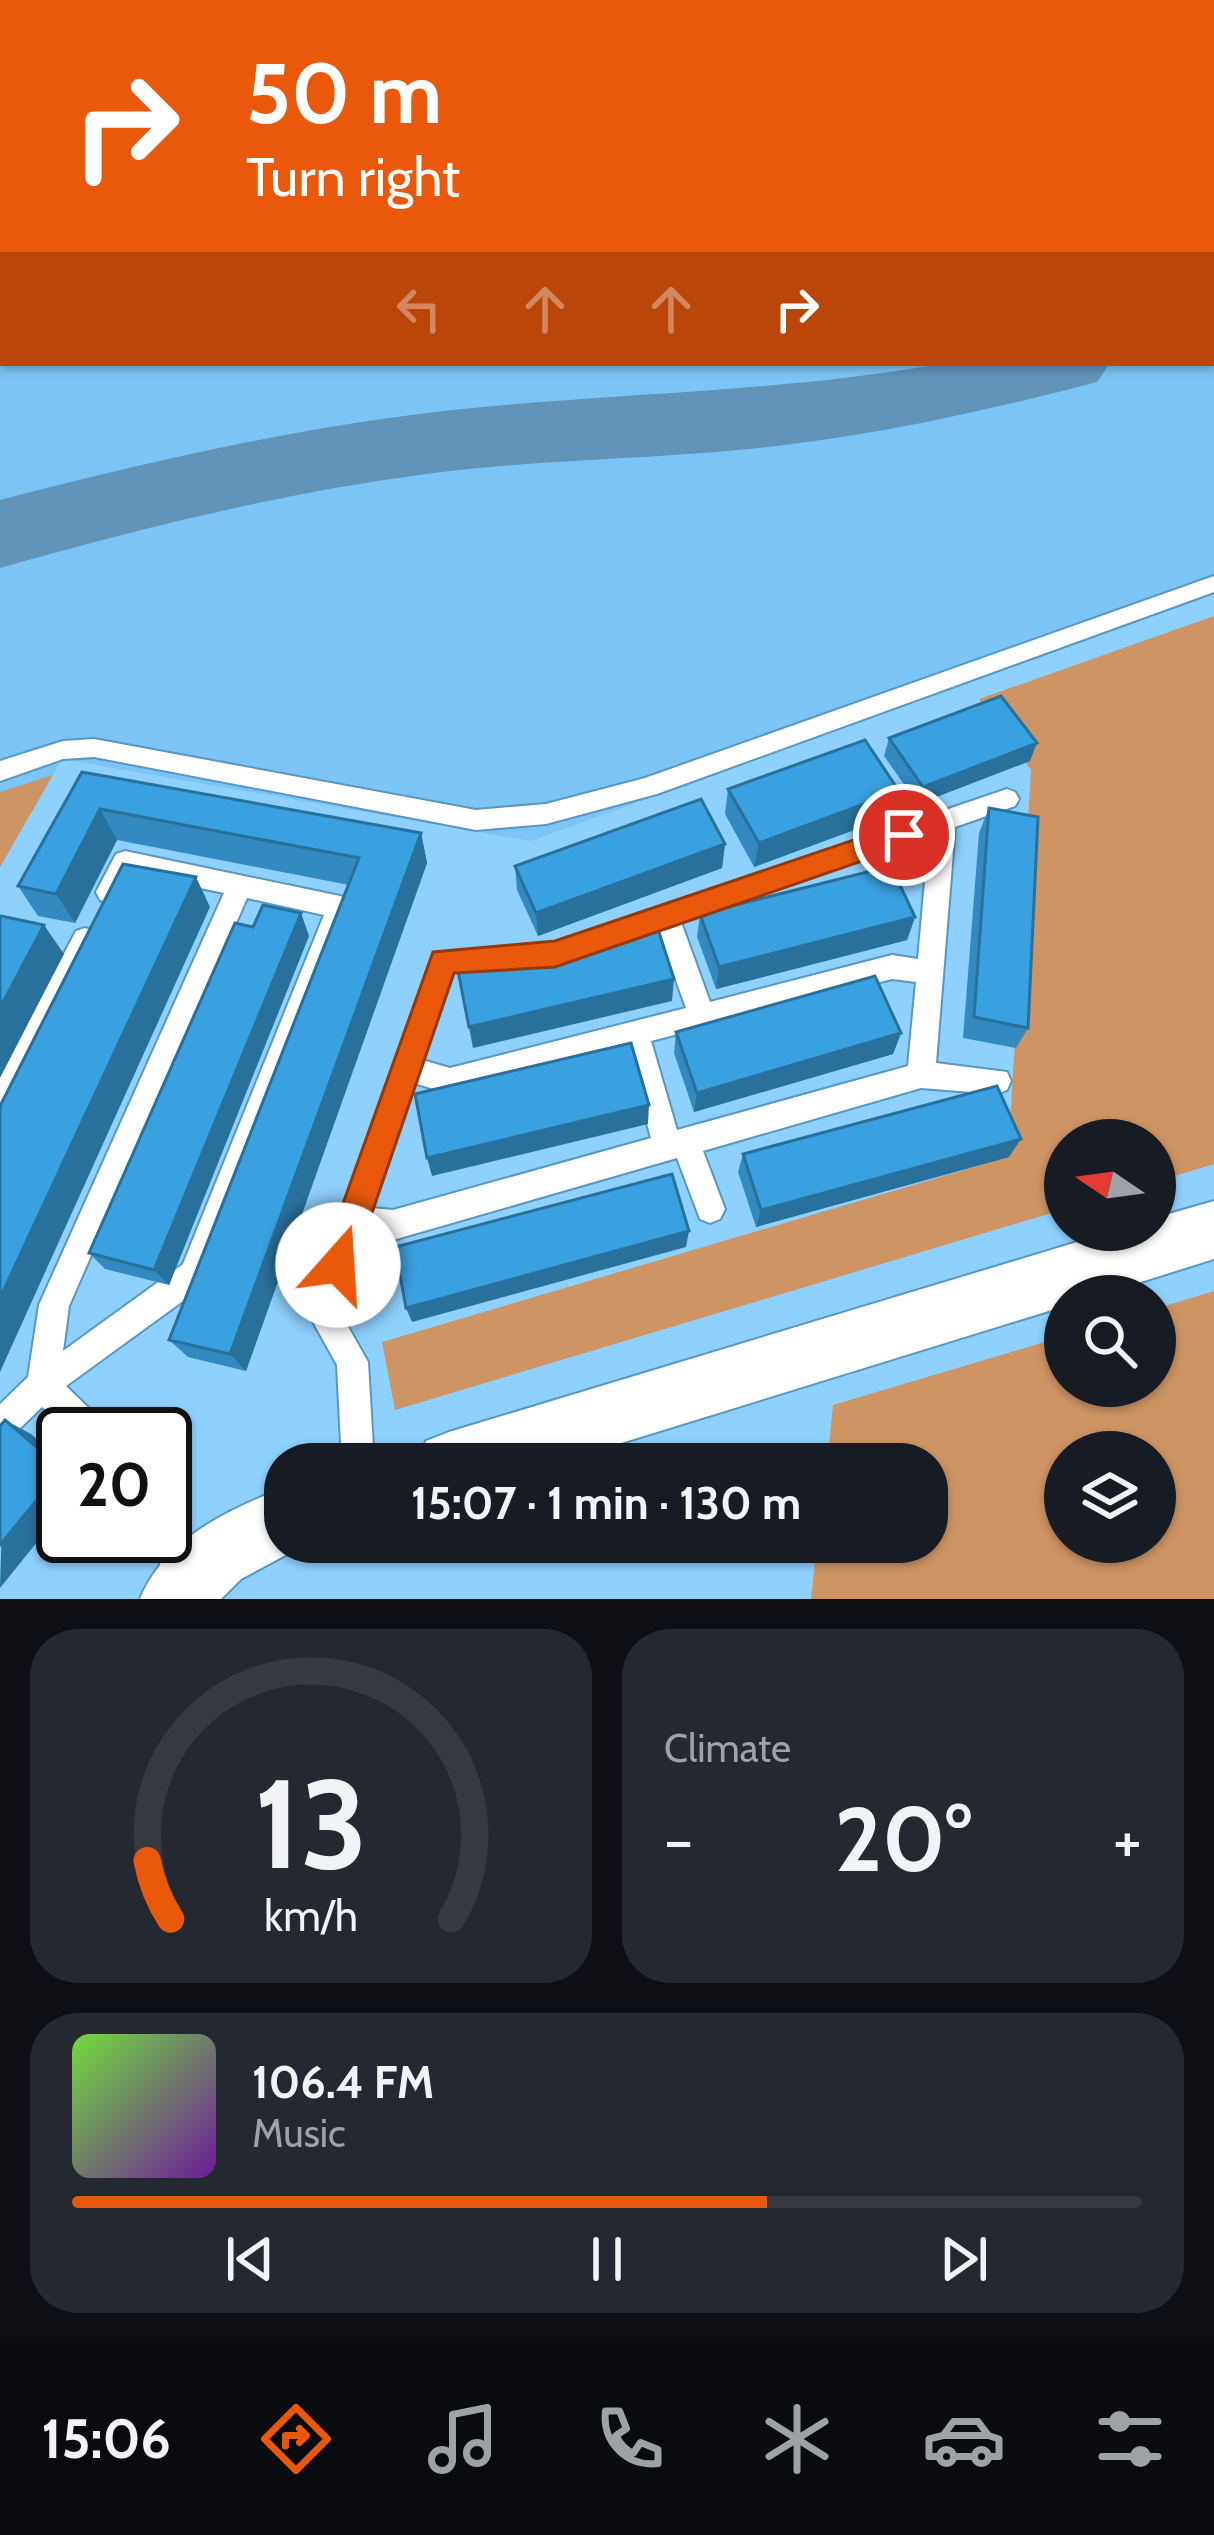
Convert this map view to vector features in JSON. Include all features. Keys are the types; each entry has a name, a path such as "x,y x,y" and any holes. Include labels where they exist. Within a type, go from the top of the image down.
{"street":[{"path":"518,1443 1214,1230"},
{"path":"175,1573 264,1531"}],"lane":[{"path":"0,771 63,751 94,748 476,820 536,818 593,804 916,695 1214,584"},
{"path":"357,1443 352,1362 322,1311 443,961 555,954 1007,799"},
{"path":"921,1075 944,821"},
{"path":"0,1103 125,861 340,907 194,1274 42,1385 0,1426"},
{"path":"42,1385 54,1305 240,885"},
{"path":"666,916 702,1016"},
{"path":"406,1068 450,1081 892,968 930,973"},
{"path":"635,1033 677,1144 710,1209"},
{"path":"354,1220 393,1225 921,1075 997,1081"},
{"path":"42,1385 65,1407"}],"shaded area":[{"path":"0,366 1214,366 1214,593 531,841 62,759 0,867"},
{"path":"1214,616 1214,1164 1176,1176 1176,1119 1044,1119 1044,1215 395,1410 382,1342 1008,1157 1031,770 979,699"},
{"path":"53,775 0,867 0,792"},
{"path":"1214,1291 1214,1599 811,1599 815,1563 948,1563 948,1443 829,1443 833,1405 1044,1342 1044,1407 1176,1407 1176,1303"}],"building":[{"path":"1001,696 1037,743 923,787 889,738"},
{"path":"865,740 899,791 759,843 728,789"},
{"path":"82,772 421,833 230,1354 169,1340 359,858 100,809 56,894 18,886"},
{"path":"701,799 725,844 536,913 515,866"},
{"path":"989,808 1038,817 1028,1028 974,1017"},
{"path":"123,864 196,877 0,1298 0,1106"},
{"path":"891,866 915,917 719,967 700,914"},
{"path":"263,905 301,913 154,1270 89,1253 235,923 253,927"},
{"path":"0,917 44,925 0,1008"},
{"path":"657,926 674,979 469,1027 458,971"},
{"path":"875,976 901,1033 697,1093 676,1032"},
{"path":"631,1043 649,1105 427,1158 415,1094"},
{"path":"997,1086 1021,1139 761,1210 743,1154"},
{"path":"672,1174 689,1231 406,1308 395,1247"},
{"path":"5,1420 36,1447 36,1501 0,1545 0,1426"}],"taxiway":[{"path":"0,534 178,488 359,453 481,437 819,412 1055,366"}],"route":[{"path":"338,1265 443,961 555,954 904,835"}]}
